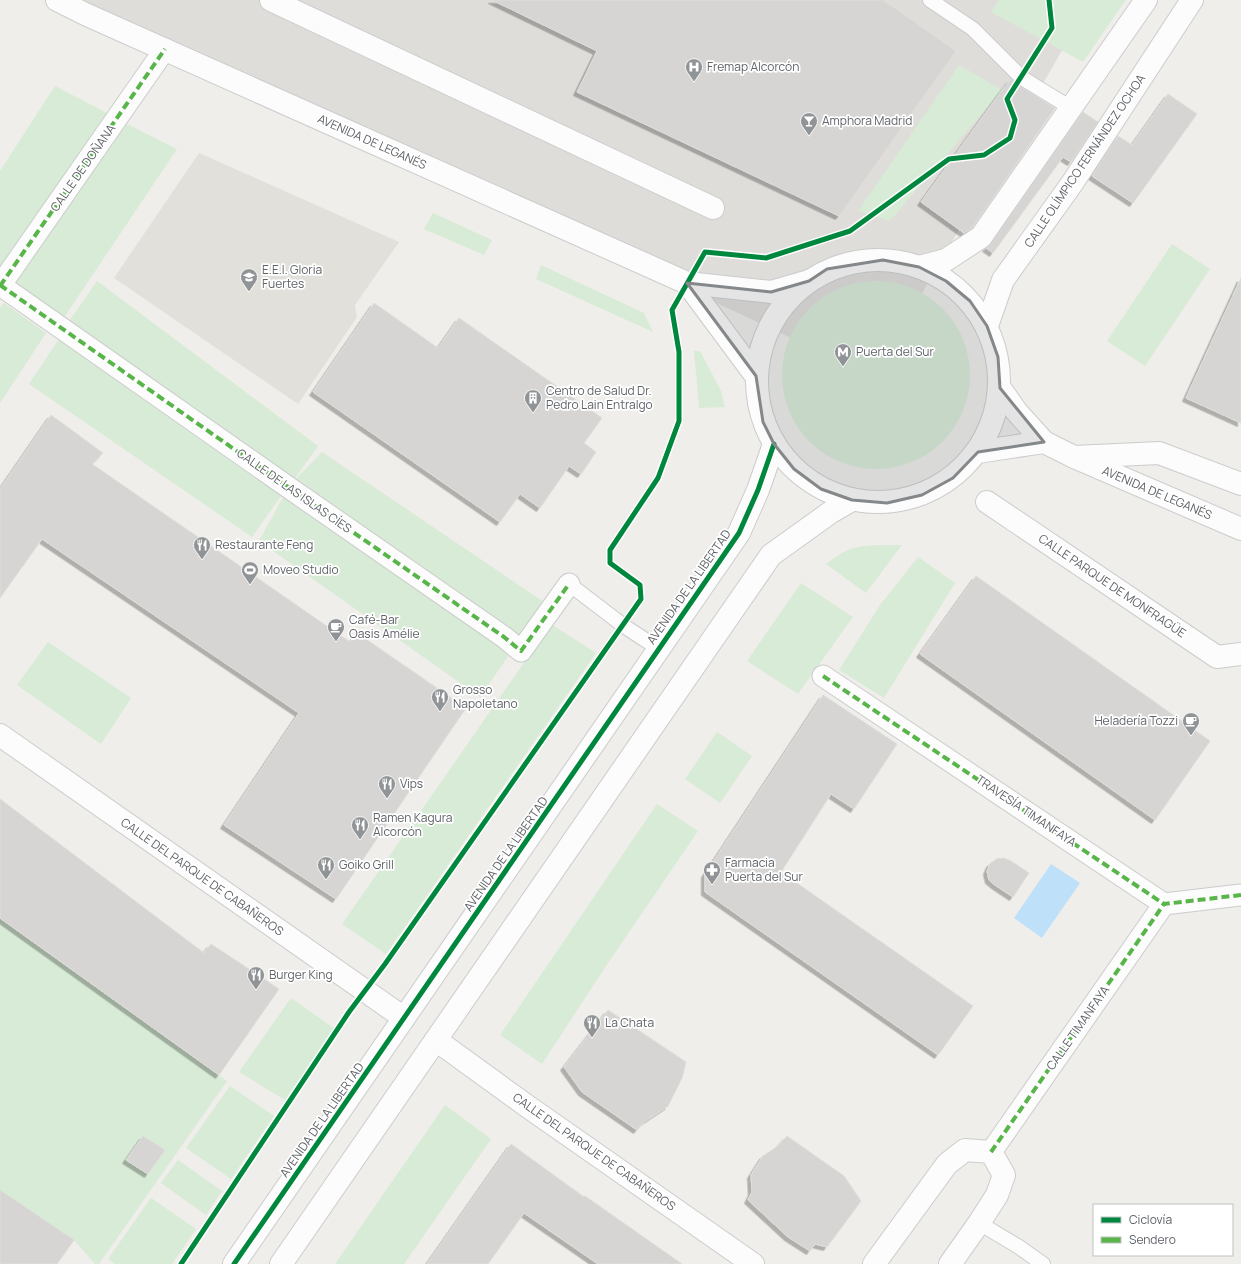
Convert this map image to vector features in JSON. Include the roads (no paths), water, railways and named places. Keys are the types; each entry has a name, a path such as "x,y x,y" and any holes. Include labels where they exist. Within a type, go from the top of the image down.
{"street":[{"name":"AVENIDA DE LEGANÉS","path":"57,0 687,283 771,292 809,281"},
{"path":"271,0 713,208"},
{"path":"919,267 946,260 981,237 1146,0"},
{"name":"CALLE OLÍMPICO FERNÁNDEZ OCHOA","path":"987,326 1003,280 1072,182 1192,0"},
{"name":"CALLE DE DOÑANA","path":"0,285 165,49"},
{"path":"883,260 919,267 946,281 970,301 987,326 998,357 1000,388 994,420 978,452 953,478 922,495 887,503 852,500 821,489 794,470 774,444 763,422 758,400 756,376 765,338 784,304 809,281 827,268 883,260"},
{"name":"AVENIDA DE LEGANÉS","path":"687,283 756,376"},
{"name":"CALLE DE LAS ISLAS CÍES","path":"0,285 504,637 521,651 569,584"},
{"name":"AVENIDA DE LEGANÉS","path":"1000,388 1016,411 1044,442 1074,457 1241,529"},
{"path":"978,452 1044,442"},
{"name":"AVENIDA DE LA LIBERTAD","path":"234,1264 739,533 758,490 774,444"},
{"name":"AVENIDA DE LEGANÉS","path":"1074,457 1159,453 1241,484"},
{"path":"281,1264 771,555 832,512 852,500"},
{"name":"CALLE PARQUE DE MONFRAGÜE","path":"987,502 1217,656 1241,654"},
{"name":"TRAVESÍA TIMANFAYA","path":"823,676 1164,904"},
{"name":"CALLE DEL PARQUE DE CABAÑEROS","path":"0,735 404,1018"},
{"path":"1164,904 1241,895"},
{"name":"CALLE TIMANFAYA","path":"991,1152 1164,904"},
{"name":"CALLE DEL PARQUE DE CABAÑEROS","path":"436,1040 527,1106 753,1264"},
{"path":"874,1264 947,1164 966,1150 991,1152 1004,1175 997,1195 950,1264"}],"lane":[{"path":"930,0 973,29 1022,78 1071,108"},
{"path":"569,584 624,626 659,649"},
{"path":"979,1223 1019,1247 1043,1264"}],"water":[{"path":"1051,864 1080,883 1042,938 1014,918"}],"place":[{"name":"Fremap Alcorcón","path":"694,82"},
{"name":"Amphora Madrid","path":"809,136"},
{"name":"E.E.I. Gloria Fuertes","path":"249,292"},
{"name":"Puerta del Sur","path":"843,367"},
{"name":"Centro de Salud Dr. Pedro Lain Entralgo","path":"533,413"},
{"name":"Restaurante Feng","path":"202,560"},
{"name":"Moveo Studio","path":"250,585"},
{"name":"Café-Bar Oasis Amélie","path":"336,642"},
{"name":"Grosso Napoletano","path":"440,712"},
{"name":"Heladería Tozzi","path":"1191,736"},
{"name":"Vips","path":"387,799"},
{"name":"Ramen Kagura Alcorcón","path":"360,840"},
{"name":"Goiko Grill","path":"326,880"},
{"name":"Farmacia Puerta del Sur","path":"712,885"},
{"name":"Burger King","path":"256,990"},
{"name":"La Chata","path":"592,1038"}]}
